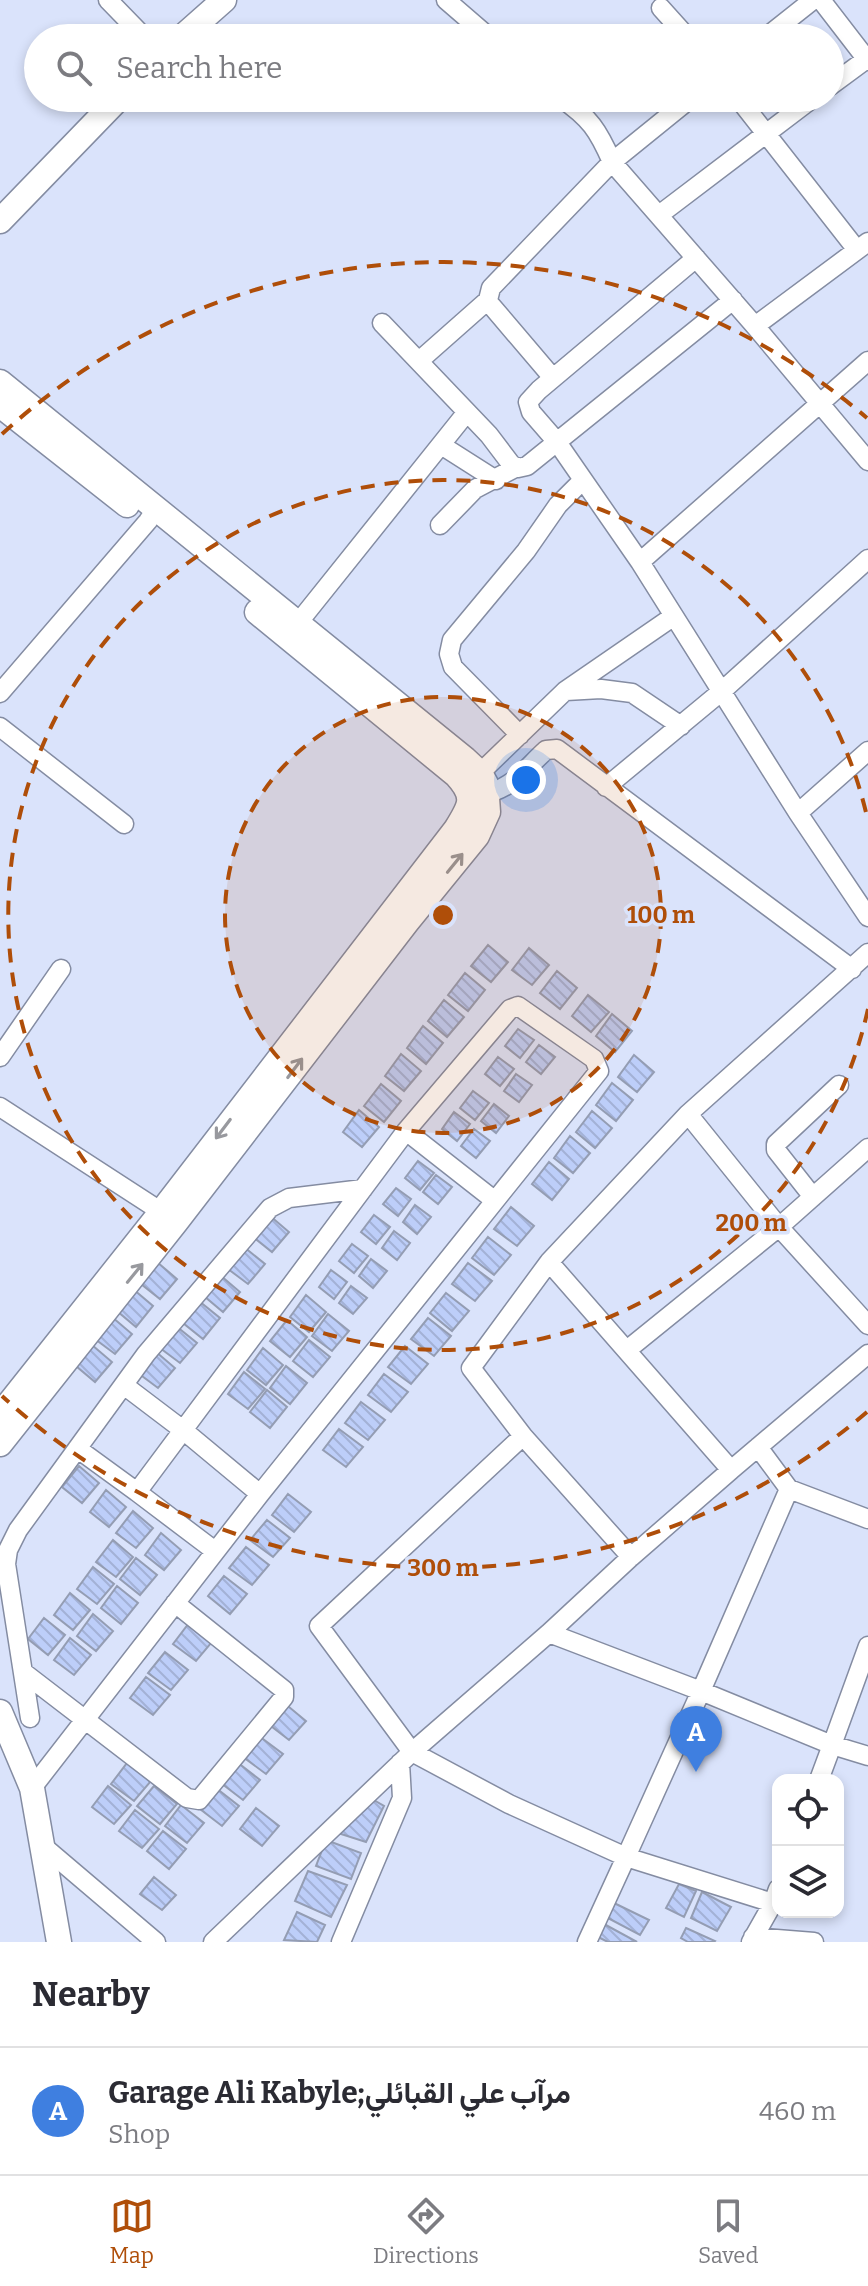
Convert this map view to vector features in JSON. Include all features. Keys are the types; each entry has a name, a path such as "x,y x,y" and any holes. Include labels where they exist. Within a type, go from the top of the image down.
{"street":[{"path":"108,0 131,24"},
{"path":"197,24 224,0"},
{"path":"446,0 474,24"},
{"path":"783,24 813,0"},
{"path":"821,0 840,24"},
{"path":"661,8 675,24"},
{"path":"844,30 867,59 844,76"},
{"path":"3,207 104,112"},
{"path":"581,112 597,130 612,162 868,461"},
{"path":"419,361 488,300 491,288 612,162 674,112"},
{"path":"748,112 863,246 755,326"},
{"path":"659,215 794,112"},
{"path":"696,258 553,378 530,399 528,407 557,442 640,562 798,813 868,917"},
{"path":"488,300 553,378"},
{"path":"440,525 475,489 515,468 527,466 733,300"},
{"path":"382,323 467,412 515,468"},
{"path":"640,562 868,361"},
{"path":"0,382 152,515"},
{"path":"0,405 152,515 289,624 467,787 506,787 553,748 852,969"},
{"path":"289,624 467,412"},
{"path":"441,445 496,480"},
{"path":"520,735 453,667 449,654 452,640 526,551 558,505 583,480"},
{"path":"0,693 152,515"},
{"path":"606,787 722,691 868,559"},
{"path":"0,1444 169,1216 335,1001 456,829 479,788 520,735 565,691 674,616"},
{"path":"565,691 601,689 632,693 681,726"},
{"path":"0,727 124,824"},
{"path":"798,813 868,751"},
{"path":"631,1557 523,1436 471,1368 549,1262 688,1114 868,953"},
{"path":"0,1057 61,969"},
{"path":"32,1788 260,1494 599,1071 594,1059 518,1006 513,1006 406,1131 137,1492"},
{"path":"813,1197 776,1150 776,1144 839,1085"},
{"path":"0,1107 169,1216"},
{"path":"688,1114 779,1227 868,1325"},
{"path":"406,1131 494,1200"},
{"path":"627,1350 779,1227 868,1148"},
{"path":"30,1718 6,1564 8,1550 18,1530 146,1354 270,1208 289,1198 363,1189"},
{"path":"0,1415 169,1216"},
{"path":"549,1262 731,1470"},
{"path":"213,1942 406,1758 631,1557 868,1354"},
{"path":"125,1386 260,1494"},
{"path":"523,1436 319,1626 406,1758 626,1857 772,1895"},
{"path":"758,1447 789,1489 868,1519"},
{"path":"78,1449 215,1551"},
{"path":"587,1942 789,1489"},
{"path":"23,1672 187,1798 199,1800 284,1697 284,1690 175,1603"},
{"path":"549,1633 832,1745 868,1756"},
{"path":"821,1774 868,1646"},
{"path":"0,1712 32,1788 59,1942"},
{"path":"341,1942 402,1798 406,1758"},
{"path":"43,1846 156,1942"},
{"path":"772,1902 752,1940 814,1942"}],"building":[{"path":"488,945 508,962 491,982 471,966"},
{"path":"529,948 549,965 532,985 512,970"},
{"path":"557,971 577,988 560,1009 540,993"},
{"path":"465,973 485,990 468,1011 448,995"},
{"path":"588,995 609,1012 591,1032 572,1016"},
{"path":"444,1000 464,1017 447,1037 428,1021"},
{"path":"612,1014 632,1031 615,1052 596,1036"},
{"path":"423,1026 443,1043 426,1064 407,1048"},
{"path":"518,1029 534,1040 520,1058 505,1046"},
{"path":"539,1045 555,1057 541,1074 526,1062"},
{"path":"401,1054 421,1071 404,1091 385,1076"},
{"path":"634,1055 654,1072 637,1092 618,1077"},
{"path":"498,1057 514,1069 500,1086 485,1074"},
{"path":"516,1074 532,1085 519,1102 504,1091"},
{"path":"612,1083 633,1100 616,1121 596,1105"},
{"path":"381,1084 401,1101 384,1122 364,1106"},
{"path":"473,1091 489,1103 475,1120 460,1108"},
{"path":"494,1104 509,1116 496,1133 481,1121"},
{"path":"359,1110 379,1127 362,1147 343,1132"},
{"path":"592,1111 612,1128 595,1148 576,1132"},
{"path":"454,1112 470,1124 457,1141 442,1129"},
{"path":"474,1129 490,1141 476,1158 461,1146"},
{"path":"570,1136 590,1153 573,1173 554,1158"},
{"path":"418,1161 434,1173 420,1190 405,1178"},
{"path":"549,1162 569,1179 552,1200 532,1184"},
{"path":"436,1175 452,1187 438,1204 423,1192"},
{"path":"396,1188 411,1199 398,1216 383,1204"},
{"path":"415,1205 431,1217 417,1234 403,1222"},
{"path":"511,1207 534,1226 517,1246 494,1229"},
{"path":"269,1215 289,1232 272,1252 252,1236"},
{"path":"374,1215 390,1227 376,1244 361,1232"},
{"path":"394,1231 410,1243 397,1260 382,1248"},
{"path":"488,1237 511,1255 494,1275 472,1258"},
{"path":"352,1244 368,1256 354,1273 339,1261"},
{"path":"244,1247 265,1264 248,1284 228,1269"},
{"path":"371,1259 387,1271 373,1288 359,1276"},
{"path":"157,1262 177,1279 160,1299 141,1284"},
{"path":"468,1263 492,1281 475,1301 452,1284"},
{"path":"331,1270 347,1282 334,1299 319,1287"},
{"path":"220,1275 240,1292 223,1312 204,1296"},
{"path":"351,1286 367,1298 353,1314 339,1303"},
{"path":"133,1289 153,1306 136,1327 117,1311"},
{"path":"446,1293 469,1311 452,1331 430,1313"},
{"path":"306,1295 326,1312 309,1332 290,1317"},
{"path":"199,1301 220,1318 203,1339 183,1323"},
{"path":"328,1314 349,1331 332,1351 312,1336"},
{"path":"112,1317 132,1334 115,1354 95,1339"},
{"path":"428,1318 451,1336 434,1356 411,1339"},
{"path":"287,1320 307,1337 290,1357 270,1341"},
{"path":"176,1326 197,1343 180,1363 160,1348"},
{"path":"309,1340 330,1357 313,1377 293,1361"},
{"path":"92,1345 112,1362 95,1382 76,1366"},
{"path":"405,1346 428,1364 411,1384 388,1367"},
{"path":"263,1348 283,1365 266,1385 247,1370"},
{"path":"155,1351 175,1368 158,1388 138,1373"},
{"path":"286,1366 307,1383 290,1404 270,1388"},
{"path":"244,1372 265,1389 248,1409 228,1394"},
{"path":"384,1374 408,1392 391,1412 368,1395"},
{"path":"267,1390 287,1407 270,1428 250,1412"},
{"path":"361,1402 385,1420 368,1440 345,1423"},
{"path":"339,1429 363,1447 346,1467 323,1450"},
{"path":"79,1466 99,1483 82,1503 62,1487"},
{"path":"106,1490 126,1507 109,1527 90,1512"},
{"path":"288,1494 311,1512 294,1532 272,1515"},
{"path":"133,1511 153,1528 136,1548 116,1533"},
{"path":"267,1520 290,1538 273,1557 250,1540"},
{"path":"161,1533 181,1550 164,1570 145,1555"},
{"path":"113,1540 133,1557 116,1577 96,1562"},
{"path":"246,1547 269,1565 252,1585 229,1568"},
{"path":"136,1558 157,1575 140,1595 120,1579"},
{"path":"93,1567 114,1584 97,1604 77,1589"},
{"path":"224,1576 247,1594 230,1614 208,1596"},
{"path":"117,1586 138,1603 121,1624 101,1608"},
{"path":"70,1593 90,1610 73,1630 54,1615"},
{"path":"93,1614 113,1631 96,1651 77,1636"},
{"path":"44,1618 65,1635 48,1655 28,1639"},
{"path":"189,1623 212,1642 196,1661 173,1644"},
{"path":"70,1638 91,1655 74,1675 54,1660"},
{"path":"165,1652 188,1670 171,1690 148,1673"},
{"path":"146,1677 170,1695 153,1715 130,1698"},
{"path":"283,1702 306,1721 289,1740 267,1723"},
{"path":"259,1736 283,1754 266,1774 243,1757"},
{"path":"237,1762 260,1780 243,1800 221,1783"},
{"path":"127,1763 151,1781 134,1801 111,1784"},
{"path":"108,1786 131,1805 114,1824 92,1807"},
{"path":"154,1786 177,1804 160,1824 137,1806"},
{"path":"216,1788 239,1806 222,1826 200,1809"},
{"path":"372,1799 384,1806 366,1842 338,1833"},
{"path":"181,1805 204,1823 187,1843 165,1826"},
{"path":"256,1808 279,1826 262,1846 240,1829"},
{"path":"135,1810 159,1829 142,1848 119,1831"},
{"path":"163,1831 186,1849 169,1869 147,1851"},
{"path":"326,1840 361,1853 351,1879 316,1866"},
{"path":"308,1871 347,1885 331,1917 295,1901"},
{"path":"154,1877 176,1895 162,1910 140,1894"},
{"path":"679,1884 696,1891 684,1917 666,1908"},
{"path":"702,1892 731,1907 717,1931 691,1918"},
{"path":"614,1903 649,1920 640,1935 606,1917"},
{"path":"297,1912 325,1925 317,1942 284,1940"},
{"path":"604,1924 637,1942 608,1942 596,1936"},
{"path":"686,1928 715,1941 688,1942 681,1938"}],"place":[{"name":"Garage Ali Kabyle;مرآب علي القبائلي","path":"696,1772"}]}
